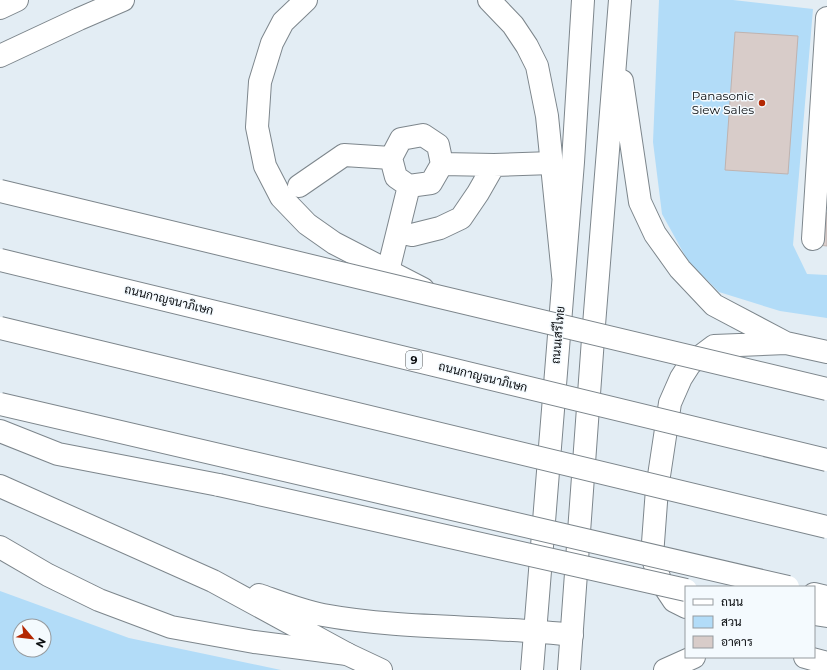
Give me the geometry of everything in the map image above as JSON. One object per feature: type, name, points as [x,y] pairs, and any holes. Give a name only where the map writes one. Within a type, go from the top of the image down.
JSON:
[{"type":"main road","points":[[0,8],[17,0]]},
{"type":"main road","points":[[0,56],[123,0]]},
{"type":"main road","points":[[306,0],[282,22],[272,43],[260,82],[257,128],[265,166],[281,197],[307,224],[334,243],[436,296]]},
{"type":"main road","points":[[489,0],[513,25],[527,46],[537,66],[547,116],[563,275]]},
{"type":"main road","name":"ถนนเสรีไทย","points":[[532,670],[573,162],[584,0]]},
{"type":"main road","points":[[569,670],[594,325],[620,0]]},
{"type":"main road","points":[[813,239],[823,142],[827,18]]},
{"type":"main road","points":[[616,40],[634,171],[640,202],[655,234],[680,269],[714,304],[786,343]]},
{"type":"main road","points":[[423,135],[438,145],[442,164],[432,183],[409,186],[396,178],[391,158],[401,139],[423,135]]},
{"type":"main road","points":[[299,186],[344,155],[391,158]]},
{"type":"main road","points":[[442,164],[494,165],[552,163]]},
{"type":"main road","points":[[398,232],[412,235],[440,228],[461,218],[478,193],[494,165]]},
{"type":"main road","points":[[388,270],[409,186]]},
{"type":"main road","points":[[0,191],[827,388]]},
{"type":"main road","name":"ถนนกาญจนาภิเษก","points":[[0,260],[827,460]]},
{"type":"main road","points":[[0,328],[827,527]]},
{"type":"main road","points":[[685,606],[674,601],[660,580],[652,556],[657,489],[670,403],[681,378],[690,364],[714,346],[786,343],[827,352]]},
{"type":"main road","points":[[0,404],[784,586]]},
{"type":"main road","points":[[0,431],[58,454],[219,485],[685,590]]},
{"type":"main road","points":[[0,486],[213,581],[347,654],[381,670]]},
{"type":"main road","points":[[0,547],[48,575],[99,600],[171,627],[254,642],[347,654]]},
{"type":"main road","points":[[213,581],[321,615],[426,626],[535,630],[572,635]]},
{"type":"main road","points":[[815,594],[827,597]]},
{"type":"main road","points":[[815,614],[827,616]]},
{"type":"main road","points":[[665,670],[692,658]]},
{"type":"main road","points":[[809,658],[827,663]]},
{"type":"green space","points":[[659,0],[733,0],[813,9],[793,245],[807,274],[827,275],[827,318],[780,311],[719,292],[688,261],[662,214],[653,142]]},
{"type":"green space","points":[[0,591],[129,638],[281,670],[0,670]]},
{"type":"building","name":"Panasonic Siew Sales","points":[[735,32],[798,36],[788,174],[725,170]]},
{"type":"building","points":[[821,212],[827,213],[827,246],[818,245]]},
{"type":"place","name":"Panasonic Siew Sales","points":[[762,103]]}]
